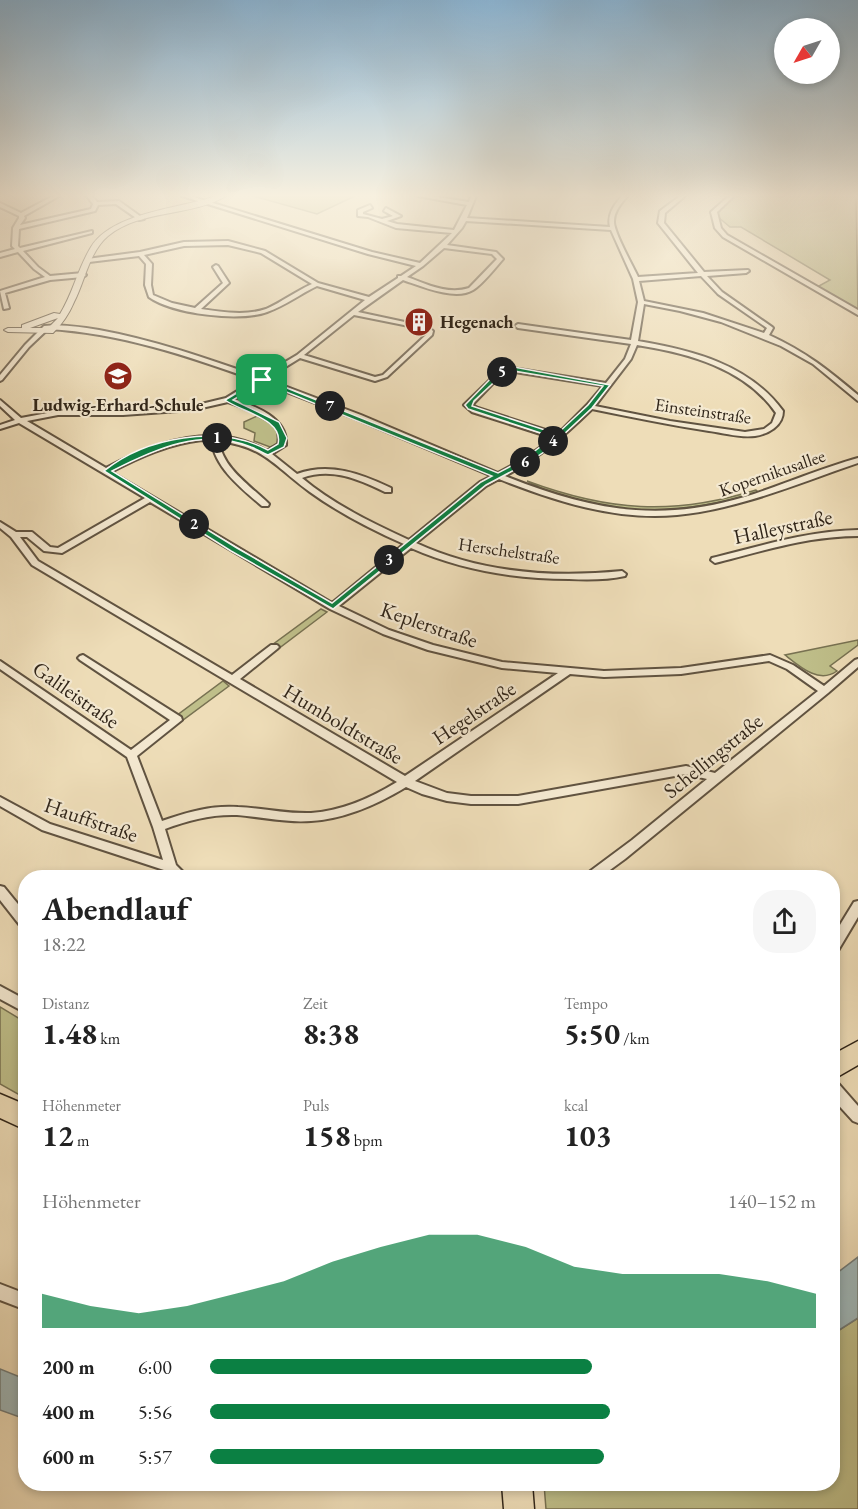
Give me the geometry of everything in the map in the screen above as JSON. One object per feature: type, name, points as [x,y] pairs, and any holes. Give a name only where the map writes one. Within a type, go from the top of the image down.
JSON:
[{"type":"main road","points":[[840,1064],[858,1052]]},
{"type":"main road","points":[[0,1106],[18,1114]]},
{"type":"street","points":[[35,266],[49,278]]},
{"type":"street","points":[[48,329],[69,303],[86,266]]},
{"type":"street","points":[[149,266],[148,288],[153,298],[165,303],[228,315],[259,313],[275,308],[316,284]]},
{"type":"street","points":[[288,266],[316,284],[370,299]]},
{"type":"street","points":[[0,427],[21,420],[58,414],[123,413],[193,408],[228,400],[299,356],[370,299],[419,266]]},
{"type":"street","points":[[400,277],[450,292],[464,292],[471,290],[493,266]]},
{"type":"street","points":[[333,606],[483,484],[527,461],[559,436],[590,407],[628,359],[634,342],[641,302],[636,279],[630,266]]},
{"type":"street","points":[[695,266],[720,292],[770,328],[765,337]]},
{"type":"street","points":[[778,266],[858,313]]},
{"type":"street","points":[[197,309],[226,283],[216,267]]},
{"type":"street","points":[[636,279],[746,271]]},
{"type":"street","points":[[6,308],[1,293],[49,278],[83,275]]},
{"type":"street","points":[[641,302],[705,317],[765,337],[801,354],[858,399]]},
{"type":"street","points":[[0,379],[3,369],[68,311],[69,303]]},
{"type":"street","points":[[299,356],[375,379],[385,376],[430,334],[426,328],[353,313]]},
{"type":"street","points":[[4,330],[25,327],[57,315]]},
{"type":"street","points":[[518,326],[634,342]]},
{"type":"street","points":[[25,327],[48,329]]},
{"type":"street","points":[[4,330],[48,329]]},
{"type":"street","name":"Kopernikusallee","points":[[48,329],[114,334],[149,342],[262,380],[498,476],[600,508],[633,513],[666,514],[718,508],[858,460]]},
{"type":"street","name":"Einsteinstraße","points":[[590,407],[670,423],[745,434],[764,432],[779,419],[780,413],[775,405],[747,382],[713,362],[634,342]]},
{"type":"street","points":[[559,436],[475,410],[468,405],[500,373],[507,369],[607,385]]},
{"type":"street","points":[[228,400],[269,419],[281,429],[282,445],[268,453]]},
{"type":"street","name":"Keplerstraße","points":[[0,402],[21,420],[151,498],[333,606],[386,632],[460,656],[502,665],[567,672],[614,675],[652,673],[770,658],[790,667],[825,691]]},
{"type":"street","points":[[215,438],[218,450],[230,469],[245,488],[265,504]]},
{"type":"street","name":"Herschelstraße","points":[[107,471],[150,449],[179,440],[215,438],[245,443],[268,453],[324,498],[409,543],[451,561],[512,572],[580,577],[622,574]]},
{"type":"street","points":[[297,477],[312,471],[340,471],[388,490]]},
{"type":"street","points":[[14,535],[29,534],[47,549],[59,551],[151,498]]},
{"type":"street","name":"Humboldtstraße","points":[[0,524],[14,535],[35,563],[406,782],[426,791],[471,800],[518,800],[686,770],[716,777]]},
{"type":"street","name":"Halleystraße","points":[[715,560],[784,543],[858,532]]},
{"type":"street","points":[[234,679],[274,647]]},
{"type":"street","points":[[83,658],[177,720],[131,755],[159,827],[172,870]]},
{"type":"street","name":"Schellingstraße","points":[[600,870],[632,847],[858,662]]},
{"type":"street","name":"Galileistraße","points":[[0,664],[131,755]]},
{"type":"street","name":"Hegelstraße","points":[[159,827],[189,816],[237,810],[301,818],[322,816],[372,800],[406,782],[567,672]]},
{"type":"street","name":"Hauffstraße","points":[[0,801],[46,827],[165,870]]},
{"type":"street","points":[[0,891],[18,914]]},
{"type":"street","points":[[840,936],[858,906]]},
{"type":"street","points":[[0,992],[18,1002]]},
{"type":"street","points":[[840,1096],[858,1116]]},
{"type":"street","points":[[0,1292],[18,1299]]},
{"type":"green space","points":[[807,266],[857,266],[858,311],[817,287],[830,280]]},
{"type":"green space","points":[[257,416],[270,423],[276,430],[278,444],[270,447],[254,441],[255,433],[244,428],[244,422]]},
{"type":"green space","points":[[527,481],[585,499],[641,506],[697,504],[756,490],[758,492],[700,506],[641,510],[582,503],[554,494]]},
{"type":"green space","points":[[321,609],[327,612],[278,649],[272,645]]},
{"type":"green space","points":[[858,640],[858,645],[830,666],[837,671],[830,675],[823,676],[810,672],[785,655]]},
{"type":"green space","points":[[223,681],[229,686],[183,720],[176,716]]},
{"type":"green space","points":[[0,1007],[18,1018],[18,1094],[0,1084]]},
{"type":"green space","points":[[858,1318],[858,1509],[546,1509],[545,1491],[840,1491],[840,1330]]},
{"type":"water","points":[[858,1257],[858,1318],[840,1330],[840,1271]]},
{"type":"water","points":[[0,1369],[18,1376],[18,1416],[0,1410]]},
{"type":"place","name":"Hegenach","points":[[419,322]]},
{"type":"place","name":"Ludwig-Erhard-Schule","points":[[118,376]]},
{"type":"route","points":[[262,380],[228,400],[277,424],[281,429],[282,445],[268,453],[254,445],[236,440],[208,437],[179,440],[129,458],[107,471],[234,549],[333,606],[483,484],[527,461],[559,436],[590,407],[607,385],[514,369],[507,369],[500,373],[468,405],[475,410],[559,436],[544,448],[527,461],[498,476],[410,438],[262,380]]}]
